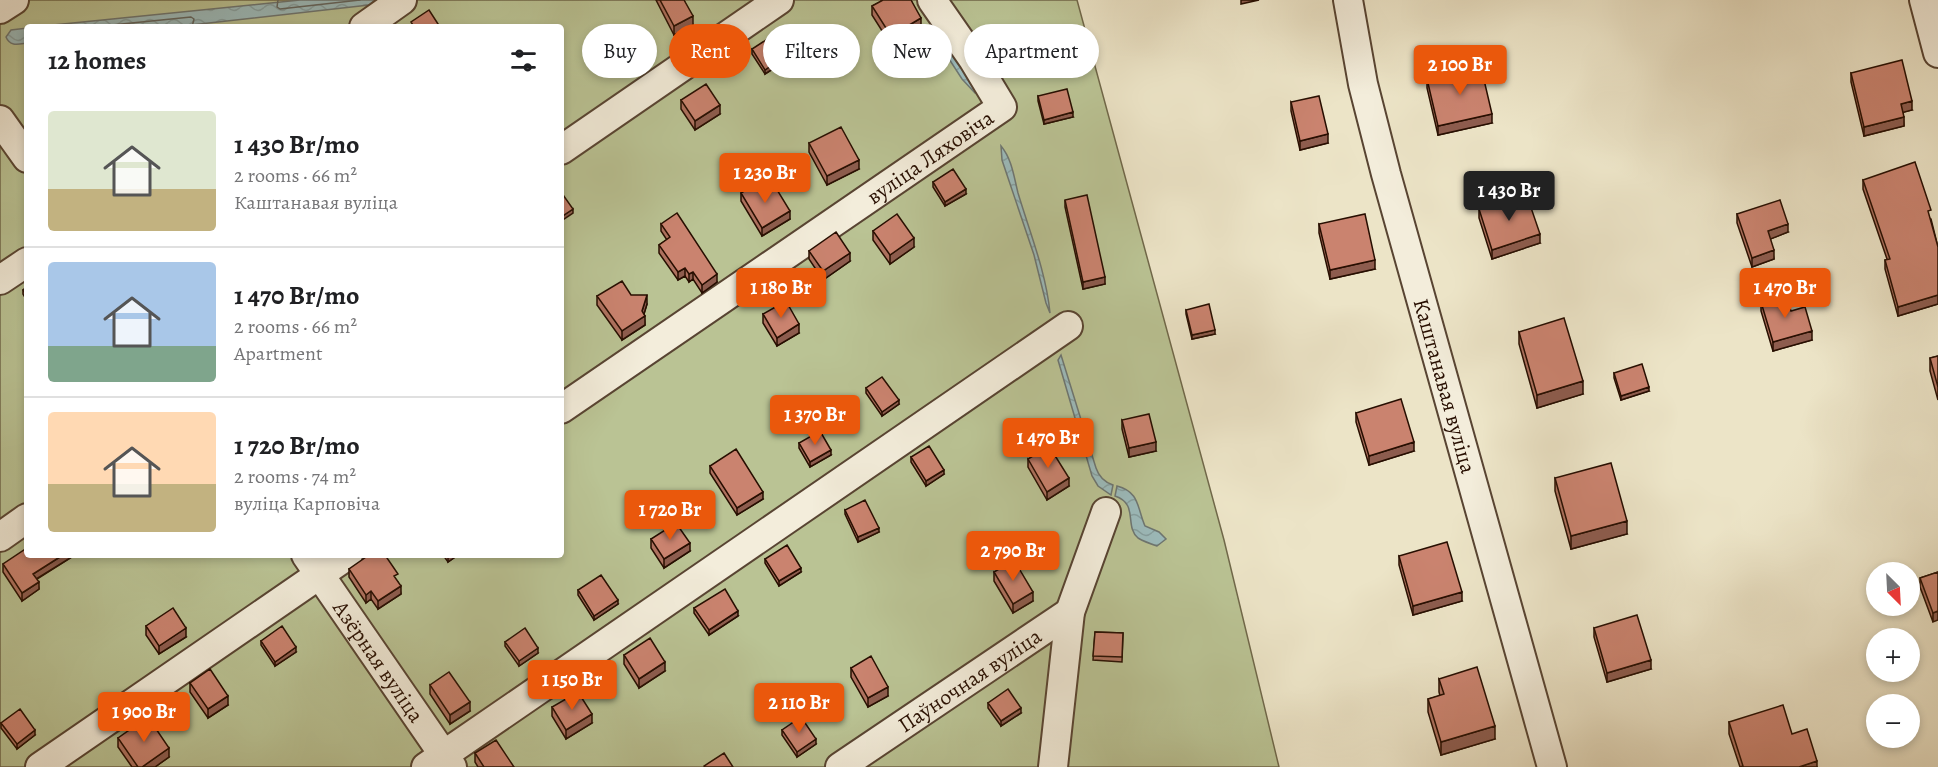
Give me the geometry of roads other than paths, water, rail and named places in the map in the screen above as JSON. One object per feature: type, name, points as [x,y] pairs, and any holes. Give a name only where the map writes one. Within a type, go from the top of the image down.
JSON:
[{"type":"street","points":[[0,9],[14,0]]},
{"type":"street","points":[[368,24],[402,0]]},
{"type":"street","points":[[564,148],[780,0]]},
{"type":"street","name":"вуліца Ляховіча","points":[[564,407],[1002,107],[973,58],[932,0]]},
{"type":"street","name":"Каштанавая вуліца","points":[[1348,0],[1363,84],[1386,174],[1552,767]]},
{"type":"street","points":[[1924,0],[1938,53]]},
{"type":"street","points":[[0,120],[24,155]]},
{"type":"street","points":[[0,280],[24,264]]},
{"type":"street","points":[[441,763],[1068,326]]},
{"type":"street","points":[[1053,767],[1071,612],[1106,513]]},
{"type":"street","points":[[0,537],[24,520]]},
{"type":"street","points":[[40,767],[312,565],[337,558]]},
{"type":"street","name":"Азёрная вуліца","points":[[312,565],[441,763]]},
{"type":"street","name":"Паўночная вуліца","points":[[840,767],[1071,612]]},
{"type":"water","points":[[300,0],[375,0],[369,5],[200,24],[63,24]]},
{"type":"water","points":[[24,28],[24,43],[12,44],[8,40],[6,37],[11,30]]},
{"type":"water","points":[[952,52],[964,71],[964,78],[968,78],[975,93],[952,64]]},
{"type":"water","points":[[1001,146],[1010,162],[1037,253],[1050,313],[1034,255],[1002,160]]},
{"type":"water","points":[[1061,355],[1097,471],[1102,479],[1113,485],[1111,495],[1098,486],[1092,476],[1058,360]]},
{"type":"water","points":[[1117,486],[1130,492],[1134,497],[1145,526],[1159,532],[1166,539],[1157,546],[1138,538],[1132,528],[1127,504],[1115,496]]}]
